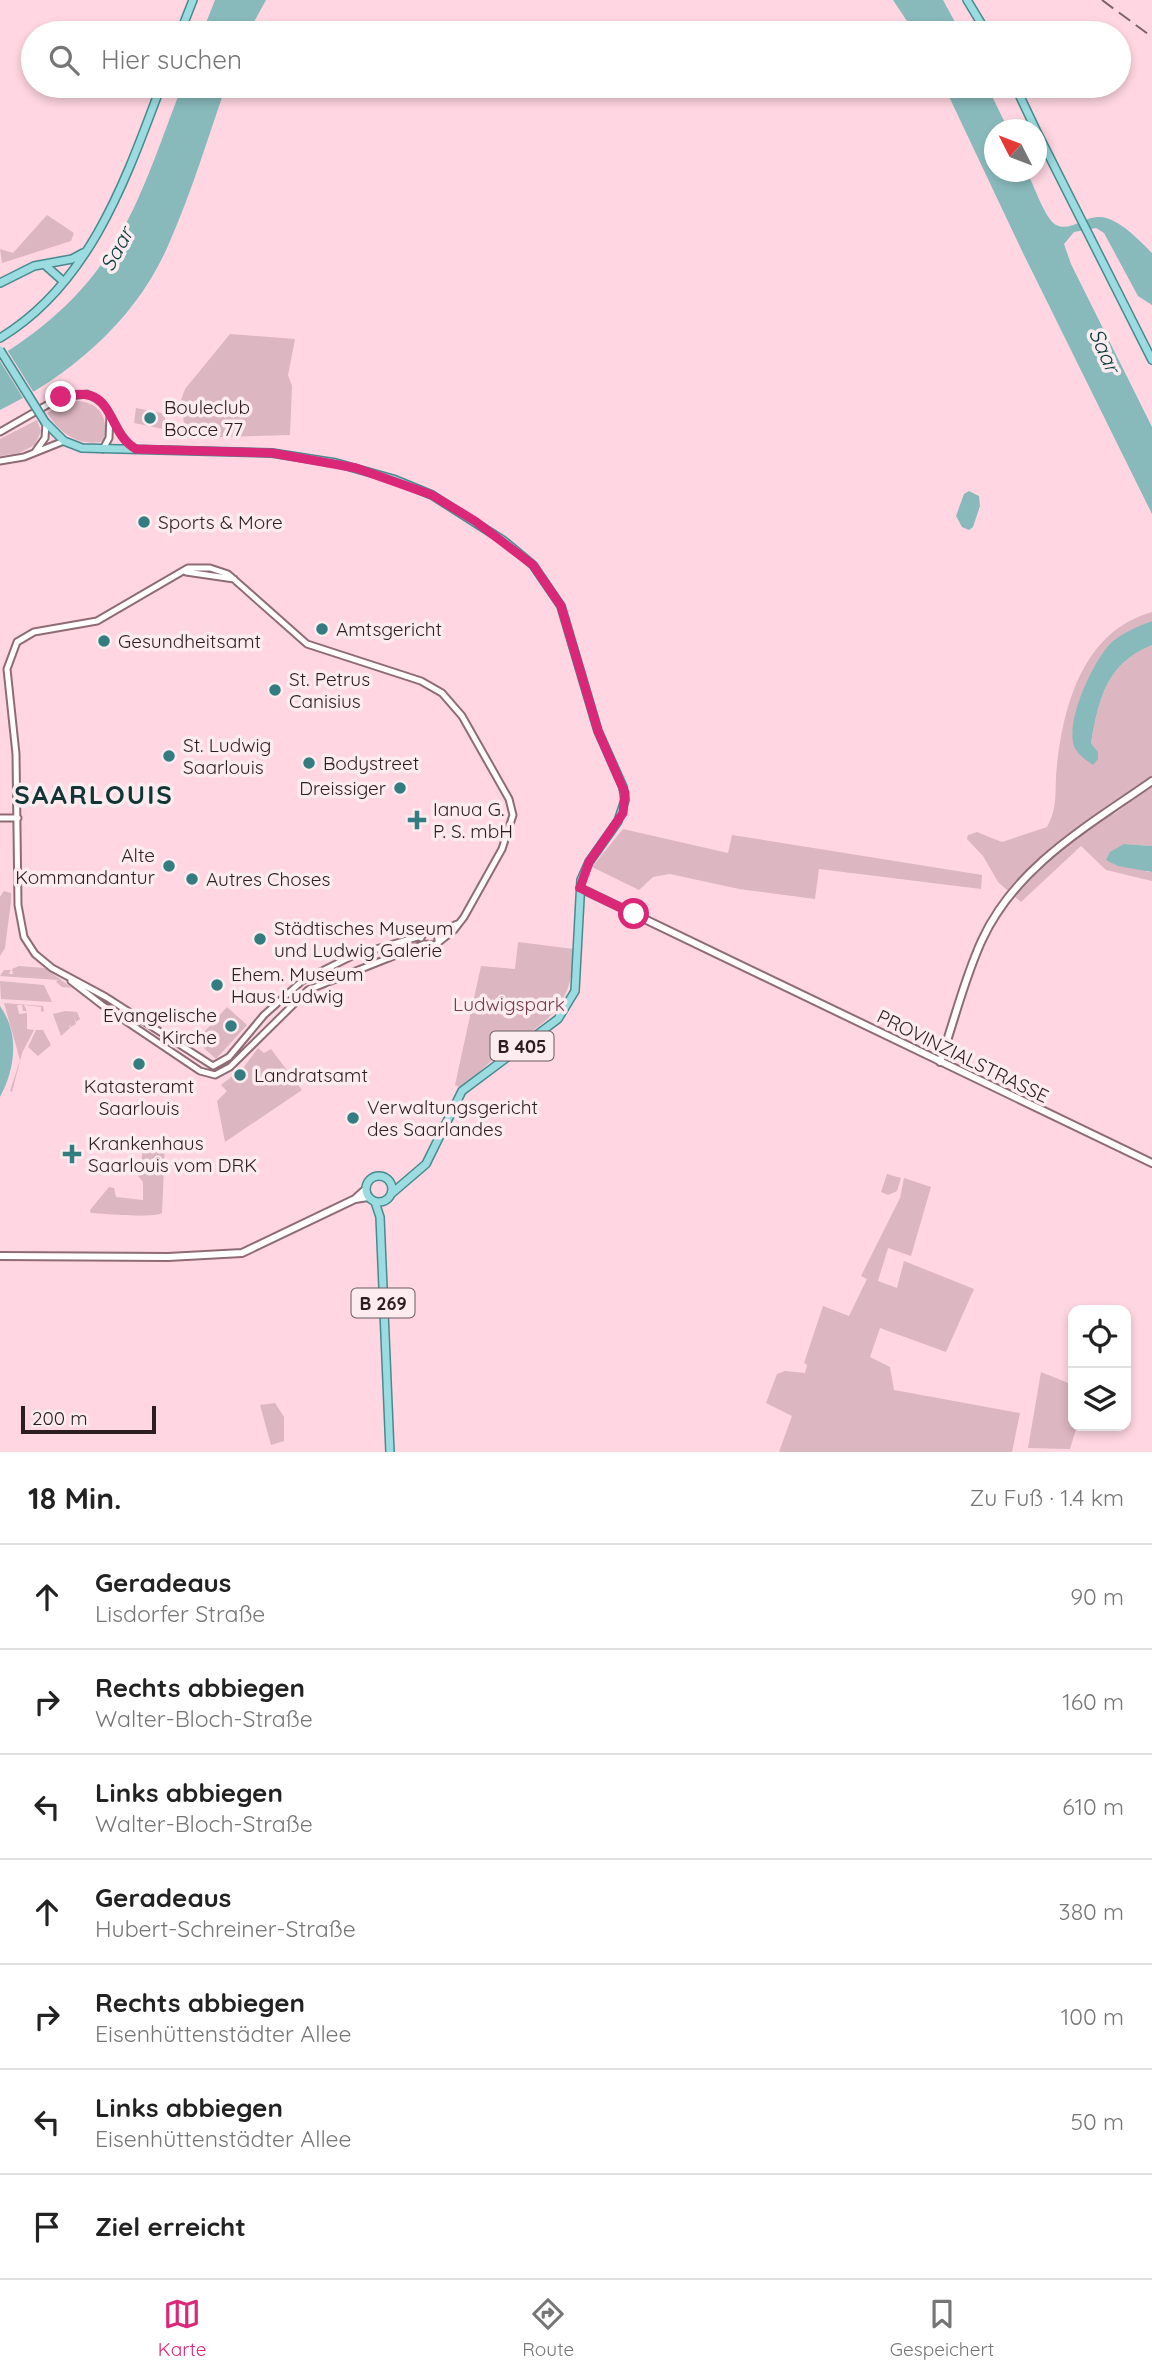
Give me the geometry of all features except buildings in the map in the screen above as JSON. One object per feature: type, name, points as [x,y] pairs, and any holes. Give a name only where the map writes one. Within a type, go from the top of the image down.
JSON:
[{"type":"main road","points":[[185,21],[193,0]]},
{"type":"main road","points":[[967,0],[980,21]]},
{"type":"main road","points":[[0,338],[29,317],[67,279],[89,248],[131,165],[156,98]]},
{"type":"main road","points":[[1020,98],[1030,119]]},
{"type":"main road","points":[[1047,152],[1152,360]]},
{"type":"main road","points":[[0,284],[41,264],[72,260],[89,248]]},
{"type":"main road","points":[[54,262],[67,279]]},
{"type":"main road","points":[[41,264],[67,279]]},
{"type":"main road","points":[[0,350],[45,423],[64,441]]},
{"type":"main road","name":"B 405","points":[[64,441],[82,448],[272,453],[336,463],[393,479],[456,509],[504,541],[533,565],[561,606],[598,731],[625,793],[623,813],[589,862],[580,888],[578,983],[570,1002],[558,1019],[462,1091],[426,1164],[392,1194]]},
{"type":"main road","points":[[940,1062],[982,940],[1018,884],[1043,859],[1152,781]]},
{"type":"main road","name":"PROVINZIALSTRASSE","points":[[580,888],[1152,1163]]},
{"type":"main road","points":[[370,1196],[373,1177],[407,1178]]},
{"type":"main road","points":[[0,1256],[168,1257],[242,1253],[355,1199],[392,1194],[390,1178]]},
{"type":"main road","name":"B 269","points":[[380,1217],[392,1194]]},
{"type":"main road","name":"B 269","points":[[370,1196],[380,1217],[390,1452]]},
{"type":"street","points":[[0,432],[61,397],[75,393],[95,397],[108,409],[120,434],[136,449]]},
{"type":"street","points":[[102,449],[111,430],[108,409]]},
{"type":"street","points":[[34,453],[45,438],[45,423]]},
{"type":"street","points":[[0,461],[34,453],[64,441]]},
{"type":"street","points":[[210,568],[235,579],[307,644],[421,681],[447,698],[461,716],[513,811],[509,834],[462,920],[437,936],[432,946],[424,944],[308,990],[230,1067],[210,1074],[200,1071],[102,1005],[35,954],[21,925],[15,818],[8,660],[17,642],[24,636],[97,621],[186,572],[188,569],[210,568]]},
{"type":"street","points":[[186,572],[235,579]]},
{"type":"street","points":[[0,818],[15,818]]},
{"type":"street","points":[[69,978],[106,997],[211,1066],[223,1062],[266,1013],[302,981],[352,956],[421,936],[428,930],[437,936]]},
{"type":"street","points":[[421,936],[424,944]]},
{"type":"green space","points":[[47,215],[74,233],[71,241],[2,263],[0,249],[13,253]]},
{"type":"green space","points":[[230,334],[295,339],[288,375],[292,386],[290,435],[186,438],[181,400],[185,389]]},
{"type":"green space","points":[[68,401],[85,402],[98,409],[105,421],[104,439],[101,442],[77,440],[63,432],[52,420],[47,413]]},
{"type":"green space","name":"Bouleclub Bocce 77","points":[[136,408],[166,414],[163,429],[134,423]]},
{"type":"green space","points":[[37,420],[41,431],[35,445],[19,453],[0,456],[0,439]]},
{"type":"green space","points":[[1152,612],[1152,621],[1117,641],[1096,666],[1083,696],[1072,734],[1098,752],[1091,743],[1097,711],[1107,684],[1124,662],[1152,645],[1152,846],[1124,844],[1147,872],[1152,872],[1152,881],[1106,870],[1081,846],[1021,902],[998,882],[983,856],[967,839],[968,835],[977,832],[1002,842],[1047,827],[1055,804],[1060,741],[1072,694],[1094,652],[1109,635],[1129,621]],"holes":[[[1123,795],[1129,803],[1114,814],[1108,805]]]},
{"type":"green space","points":[[623,829],[728,853],[732,835],[982,875],[981,889],[819,869],[815,899],[739,889],[670,874],[653,877],[639,890],[592,867]]},
{"type":"green space","points":[[4,891],[11,893],[11,901],[5,948],[0,956],[0,897]]},
{"type":"green space","name":"Ludwigspark","points":[[518,942],[574,949],[568,989],[561,1003],[541,1024],[459,1087],[455,1085],[481,966],[515,969]]},
{"type":"green space","points":[[19,966],[45,968],[72,988],[62,987],[56,982],[58,980],[0,976],[4,970],[11,970],[9,974],[13,974],[12,969]]},
{"type":"green space","points":[[0,981],[44,985],[52,1002],[1,999]]},
{"type":"green space","points":[[4,1003],[43,1006],[44,1011],[41,1012],[41,1007],[24,1005],[27,1011],[23,1011],[22,1005],[17,1005],[19,1014],[27,1013],[27,1029],[34,1030],[22,1053],[12,1092],[10,1091],[20,1060]]},
{"type":"green space","points":[[227,1007],[247,1025],[216,1059],[196,1041]]},
{"type":"green space","points":[[77,1012],[80,1019],[76,1022],[73,1014],[76,1024],[71,1027],[69,1024],[70,1028],[61,1036],[53,1014]]},
{"type":"green space","points":[[36,1030],[43,1030],[51,1045],[38,1056],[28,1047]]},
{"type":"green space","points":[[258,1048],[264,1053],[271,1049],[302,1090],[225,1142],[217,1101],[227,1091],[221,1085],[244,1067]]},
{"type":"green space","points":[[146,1136],[165,1144],[162,1213],[91,1213],[90,1210],[109,1187],[114,1188],[116,1197],[143,1200],[143,1182],[138,1176]]},
{"type":"green space","points":[[887,1174],[901,1178],[897,1191],[888,1195],[881,1192]]},
{"type":"green space","points":[[904,1178],[931,1187],[911,1256],[888,1248],[878,1281],[897,1288],[904,1261],[974,1289],[946,1352],[880,1328],[870,1357],[890,1367],[894,1390],[1020,1413],[1012,1452],[779,1452],[792,1416],[766,1403],[777,1374],[785,1371],[805,1373],[807,1365],[804,1363],[823,1306],[849,1316],[867,1279],[861,1276],[900,1198]]},
{"type":"green space","points":[[1041,1372],[1068,1383],[1068,1431],[1075,1431],[1070,1449],[1028,1448]]},
{"type":"green space","points":[[275,1403],[284,1417],[284,1441],[271,1445],[260,1405]]},
{"type":"water","points":[[215,0],[266,0],[255,21],[207,21]]},
{"type":"water","points":[[893,0],[943,0],[954,21],[907,21]]},
{"type":"water","name":"Saar","points":[[178,98],[222,98],[186,203],[157,269],[140,295],[122,319],[77,361],[53,380],[0,410],[0,356],[40,328],[71,300],[97,270],[118,239],[151,169]]},
{"type":"water","points":[[950,98],[993,98],[1003,119],[984,119],[984,171]]},
{"type":"water","name":"Saar","points":[[989,182],[1032,182],[1056,225],[1066,227],[1093,218],[1105,218],[1128,230],[1152,253],[1152,305],[1138,296],[1104,233],[1096,228],[1074,232],[1064,244],[1071,264],[1152,427],[1152,514]]},
{"type":"water","points":[[969,491],[979,496],[980,506],[973,527],[969,530],[962,527],[956,516],[964,494]]},
{"type":"water","points":[[1152,621],[1152,645],[1124,662],[1107,684],[1097,711],[1091,743],[1098,752],[1098,759],[1093,765],[1077,752],[1072,735],[1083,690],[1098,661],[1113,641]]},
{"type":"water","points":[[1124,844],[1152,846],[1152,872],[1118,866],[1106,860],[1110,852]]},
{"type":"water","points":[[0,1006],[11,1028],[13,1052],[9,1075],[0,1097]]},
{"type":"pier","points":[[6,348],[36,396],[25,401],[0,361],[0,352]]},
{"type":"railway","points":[[1102,0],[1130,21]]},
{"type":"railway","points":[[1131,21],[1152,37]]},
{"type":"place","name":"Bouleclub Bocce 77","points":[[150,418]]},
{"type":"place","name":"Sports & More","points":[[144,522]]},
{"type":"place","name":"Amtsgericht","points":[[322,629]]},
{"type":"place","name":"Gesundheitsamt","points":[[104,641]]},
{"type":"place","name":"St. Petrus Canisius","points":[[275,690]]},
{"type":"place","name":"St. Ludwig Saarlouis","points":[[169,756]]},
{"type":"place","name":"Bodystreet","points":[[309,763]]},
{"type":"place","name":"Dreissiger","points":[[400,788]]},
{"type":"place","name":"Ianua G. P. S. mbH","points":[[417,820]]},
{"type":"place","name":"Alte Kommandantur","points":[[169,866]]},
{"type":"place","name":"Autres Choses","points":[[192,879]]},
{"type":"place","name":"Städtisches Museum und Ludwig Galerie","points":[[260,939]]},
{"type":"place","name":"Ehem. Museum Haus Ludwig","points":[[217,985]]},
{"type":"place","name":"Evangelische Kirche","points":[[231,1026]]},
{"type":"place","name":"Katasteramt Saarlouis","points":[[139,1064]]},
{"type":"place","name":"Landratsamt","points":[[240,1075]]},
{"type":"place","name":"Verwaltungsgericht des Saarlandes","points":[[353,1118]]},
{"type":"place","name":"Krankenhaus Saarlouis vom DRK","points":[[72,1154]]},
{"type":"district","name":"SAARLOUIS","points":[[94,794]]},
{"type":"route","points":[[61,397],[75,393],[95,397],[113,415],[124,440],[136,449],[252,452],[295,456],[356,468],[410,485],[475,521],[533,565],[550,585],[561,606],[598,731],[625,793],[623,813],[584,870],[580,888],[634,914]]}]
